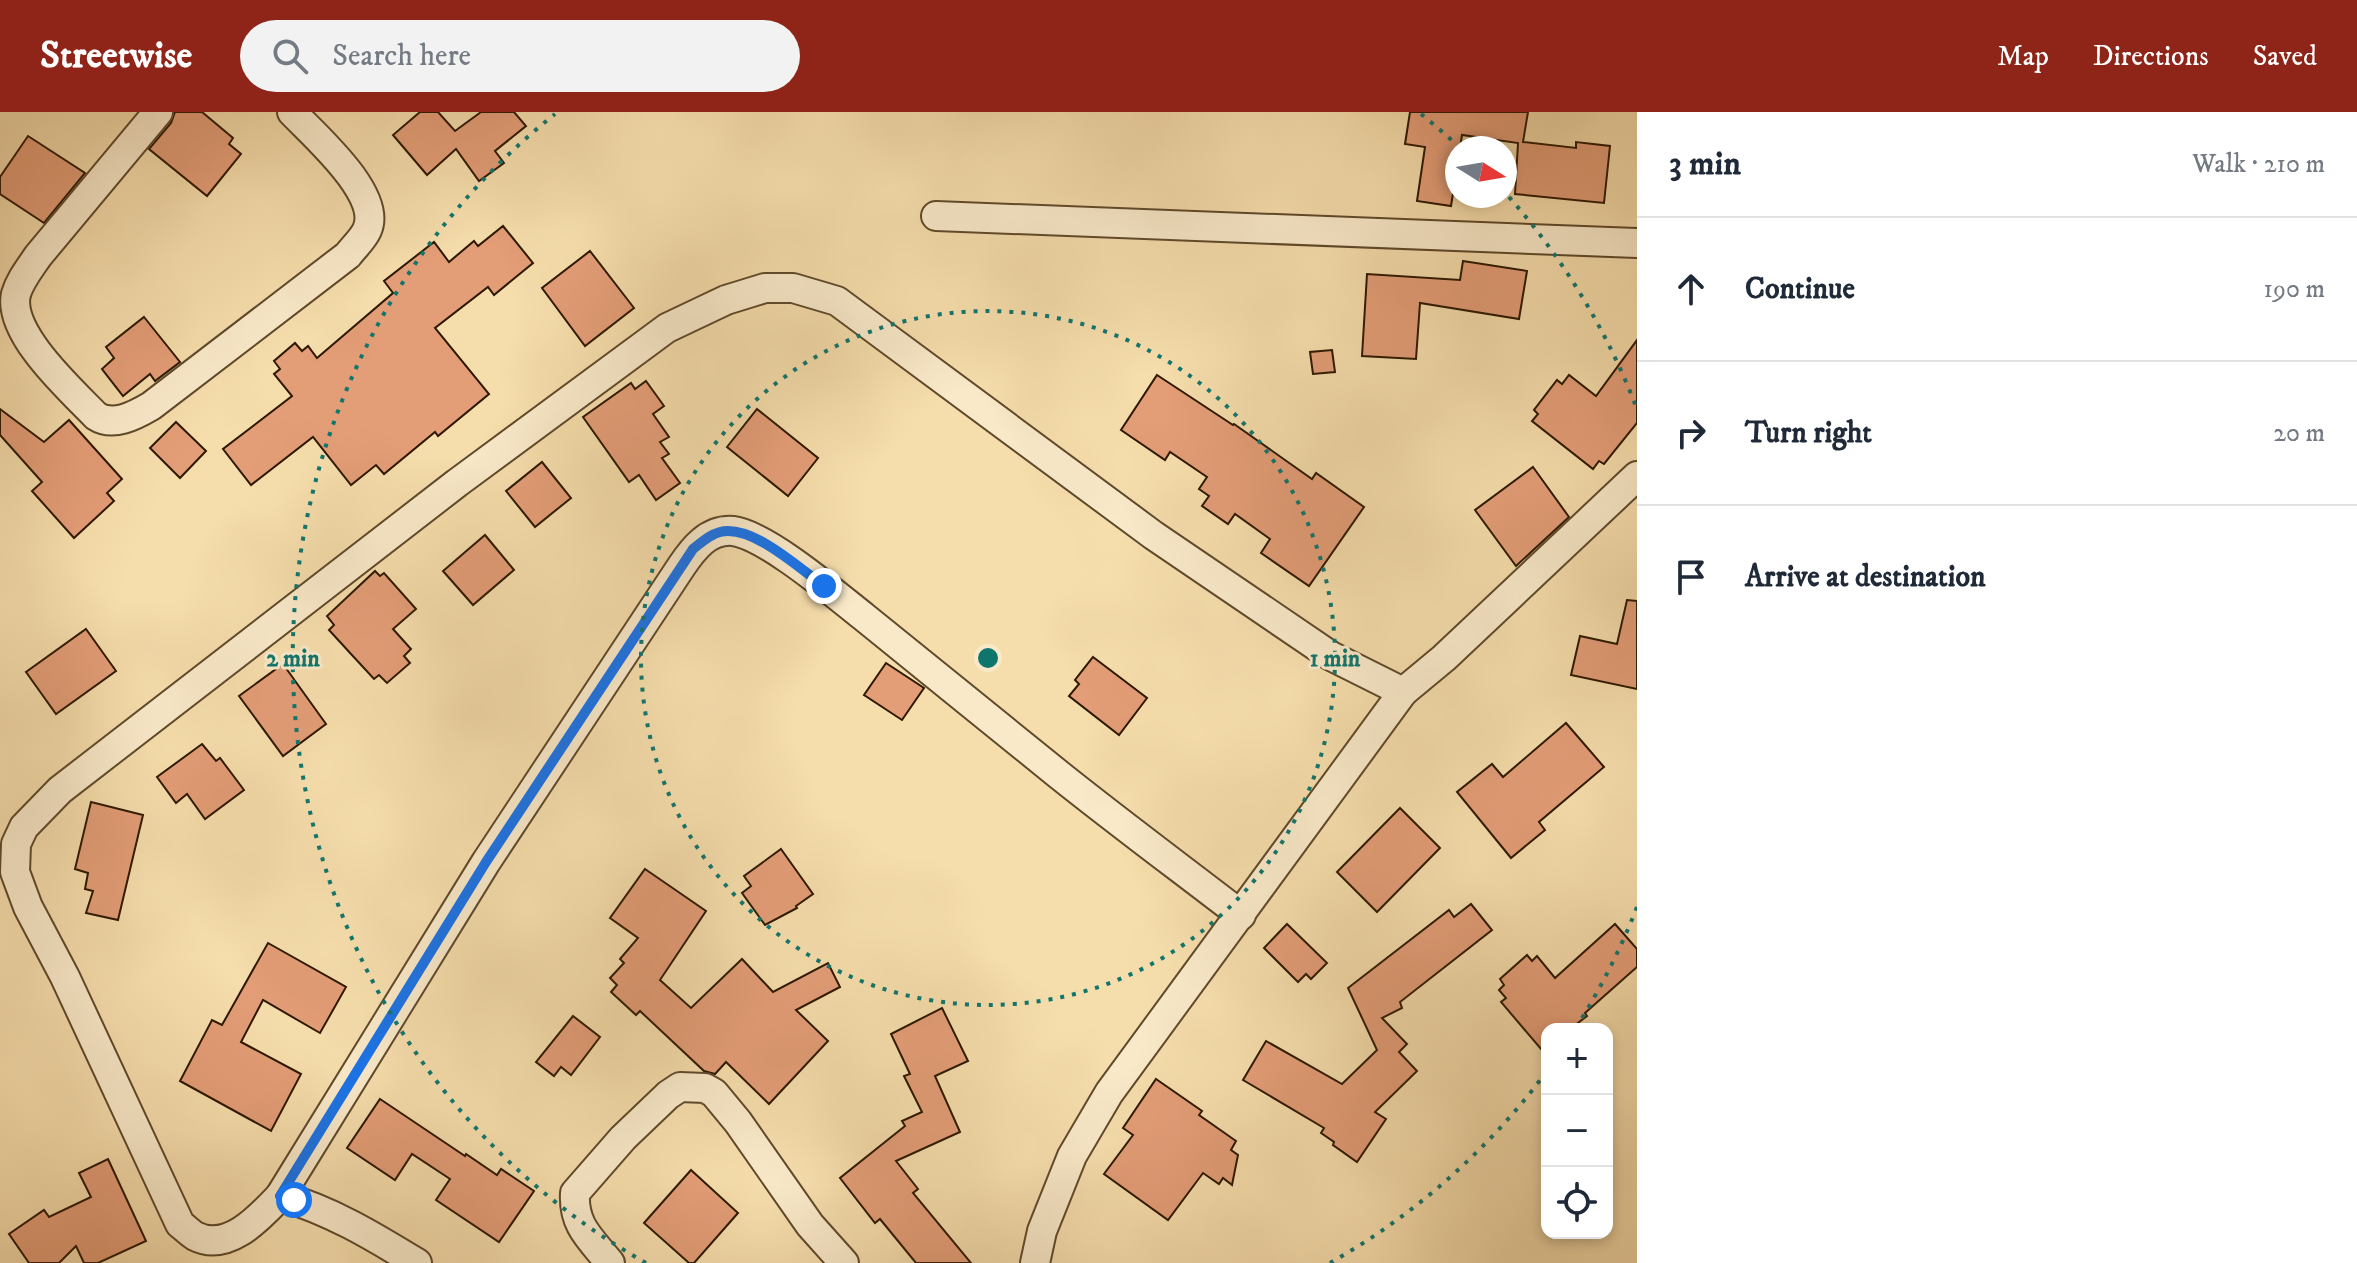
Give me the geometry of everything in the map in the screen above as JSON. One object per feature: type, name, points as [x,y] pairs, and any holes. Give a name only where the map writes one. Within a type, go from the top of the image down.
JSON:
[{"type":"street","points":[[158,112],[38,256],[16,294],[19,321],[41,359],[96,416],[114,422],[151,406],[348,255],[367,229],[369,208],[355,180],[292,112]]},
{"type":"street","points":[[936,216],[1637,243]]},
{"type":"street","points":[[1241,915],[1060,776],[824,586],[766,544],[735,531],[722,532],[708,537],[693,549],[681,567],[486,862],[280,1196],[249,1227],[213,1240],[195,1236],[180,1224],[24,895],[15,872],[16,844],[24,827],[60,790],[457,483],[667,328],[726,300],[765,288],[793,288],[837,301],[1153,535],[1331,656],[1403,692]]},
{"type":"street","points":[[1035,1263],[1042,1231],[1072,1156],[1109,1093],[1403,692],[1444,658],[1637,476]]},
{"type":"street","points":[[610,1263],[579,1225],[574,1211],[575,1193],[623,1138],[668,1095],[680,1087],[692,1086],[714,1093],[810,1225],[844,1263]]},
{"type":"street","points":[[280,1196],[311,1205],[350,1224],[417,1263]]},
{"type":"building","points":[[175,112],[202,112],[233,138],[229,144],[241,154],[207,196],[149,149],[171,123]]},
{"type":"building","points":[[420,112],[438,112],[455,131],[481,112],[514,112],[526,126],[495,151],[504,163],[479,181],[456,149],[427,175],[393,135]]},
{"type":"building","points":[[1410,112],[1528,112],[1523,142],[1576,148],[1576,142],[1610,146],[1604,203],[1517,194],[1517,136],[1462,135],[1445,136],[1445,205],[1417,201],[1425,147],[1405,144]]},
{"type":"building","points":[[28,136],[85,173],[44,223],[0,194],[0,177]]},
{"type":"building","points":[[503,226],[533,263],[494,295],[488,287],[435,328],[489,394],[438,436],[435,432],[384,474],[376,465],[351,485],[313,437],[251,485],[223,449],[292,396],[274,374],[280,369],[274,361],[295,343],[302,351],[308,346],[317,358],[393,293],[384,281],[434,242],[449,262],[474,241],[478,246]]},
{"type":"building","points":[[590,251],[634,308],[585,346],[542,288]]},
{"type":"building","points":[[1463,261],[1527,271],[1519,319],[1420,303],[1416,359],[1362,356],[1367,274],[1460,280]]},
{"type":"building","points":[[144,317],[180,362],[155,381],[150,374],[123,396],[102,369],[114,358],[106,347]]},
{"type":"building","points":[[1637,340],[1637,423],[1604,464],[1599,461],[1593,469],[1532,421],[1538,414],[1534,410],[1557,380],[1562,384],[1569,375],[1596,396]]},
{"type":"building","points":[[1332,350],[1335,372],[1313,374],[1310,352]]},
{"type":"building","points":[[1157,375],[1312,479],[1316,473],[1364,507],[1309,586],[1261,553],[1270,539],[1235,514],[1228,524],[1202,506],[1209,496],[1199,489],[1207,477],[1170,452],[1165,460],[1121,430]]},
{"type":"building","points":[[646,381],[664,406],[653,414],[669,437],[660,442],[669,454],[662,458],[680,483],[656,500],[639,475],[629,482],[583,417],[631,383],[635,389]]},
{"type":"building","points":[[0,409],[44,442],[69,420],[122,479],[107,493],[114,501],[74,538],[32,491],[42,482],[0,435]]},
{"type":"building","points":[[757,409],[818,458],[788,496],[727,447]]},
{"type":"building","points":[[176,422],[206,451],[180,478],[150,448]]},
{"type":"building","points":[[542,462],[571,498],[535,527],[506,491]]},
{"type":"building","points":[[1533,467],[1569,517],[1516,566],[1475,510]]},
{"type":"building","points":[[485,535],[514,570],[473,605],[443,571]]},
{"type":"building","points":[[375,571],[380,576],[384,573],[416,609],[393,629],[411,649],[404,656],[410,663],[387,683],[379,675],[374,679],[329,630],[334,625],[327,616]]},
{"type":"building","points":[[1627,600],[1637,601],[1637,689],[1571,675],[1580,636],[1617,644]]},
{"type":"building","points":[[86,629],[116,671],[56,714],[26,672]]},
{"type":"building","points":[[1093,657],[1147,698],[1119,735],[1069,696],[1079,684],[1075,680]]},
{"type":"building","points":[[886,663],[924,688],[902,720],[864,695]]},
{"type":"building","points":[[283,664],[326,724],[283,756],[239,696]]},
{"type":"building","points":[[1566,723],[1604,767],[1539,822],[1545,830],[1511,858],[1457,792],[1492,764],[1503,777]]},
{"type":"building","points":[[202,744],[216,761],[220,758],[244,790],[205,819],[187,794],[176,803],[157,777]]},
{"type":"building","points":[[91,802],[143,815],[118,920],[86,913],[93,891],[85,889],[88,873],[75,869]]},
{"type":"building","points":[[1400,808],[1440,848],[1377,912],[1337,872]]},
{"type":"building","points":[[781,849],[813,894],[797,908],[765,925],[742,893],[751,886],[744,876]]},
{"type":"building","points":[[645,869],[706,911],[660,980],[691,1008],[742,959],[773,992],[828,963],[840,987],[796,1010],[828,1041],[769,1104],[726,1062],[715,1074],[704,1071],[640,1011],[636,1015],[611,992],[617,985],[610,978],[624,963],[620,959],[638,938],[610,918]]},
{"type":"building","points":[[1471,904],[1492,930],[1400,1002],[1402,1008],[1382,1018],[1407,1044],[1399,1052],[1417,1071],[1375,1112],[1386,1119],[1357,1162],[1321,1133],[1324,1128],[1243,1080],[1266,1041],[1342,1084],[1377,1050],[1348,988],[1449,910],[1454,917]]},
{"type":"building","points":[[1287,924],[1327,963],[1311,979],[1306,974],[1298,982],[1264,948]]},
{"type":"building","points":[[1615,924],[1637,949],[1637,967],[1585,1013],[1587,1016],[1578,1023],[1541,1023],[1541,1049],[1501,1002],[1506,998],[1499,990],[1504,985],[1500,979],[1527,955],[1532,961],[1537,956],[1555,978]]},
{"type":"building","points":[[268,943],[346,987],[320,1033],[263,1000],[241,1042],[301,1074],[271,1131],[180,1081],[212,1020],[222,1025]]},
{"type":"building","points":[[942,1008],[968,1061],[935,1076],[960,1132],[896,1161],[918,1189],[913,1193],[971,1263],[916,1263],[880,1219],[875,1223],[840,1178],[905,1126],[902,1121],[922,1112],[904,1076],[910,1074],[891,1034]]},
{"type":"building","points":[[573,1016],[600,1037],[571,1075],[561,1067],[554,1076],[536,1062]]},
{"type":"building","points":[[1156,1079],[1202,1111],[1199,1115],[1236,1141],[1231,1150],[1238,1155],[1232,1185],[1223,1178],[1219,1184],[1203,1173],[1168,1220],[1104,1174],[1133,1135],[1123,1128]]},
{"type":"building","points":[[380,1099],[465,1156],[497,1175],[501,1169],[534,1191],[499,1242],[436,1200],[450,1179],[412,1154],[395,1180],[347,1148]]},
{"type":"building","points":[[108,1159],[146,1241],[98,1263],[84,1263],[76,1246],[59,1263],[29,1263],[9,1234],[44,1210],[49,1217],[91,1197],[79,1173]]},
{"type":"building","points":[[691,1170],[738,1213],[694,1263],[689,1263],[644,1223]]},
{"type":"route","points":[[294,1200],[280,1196],[486,862],[693,549],[708,537],[735,531],[766,544],[824,586]]}]
